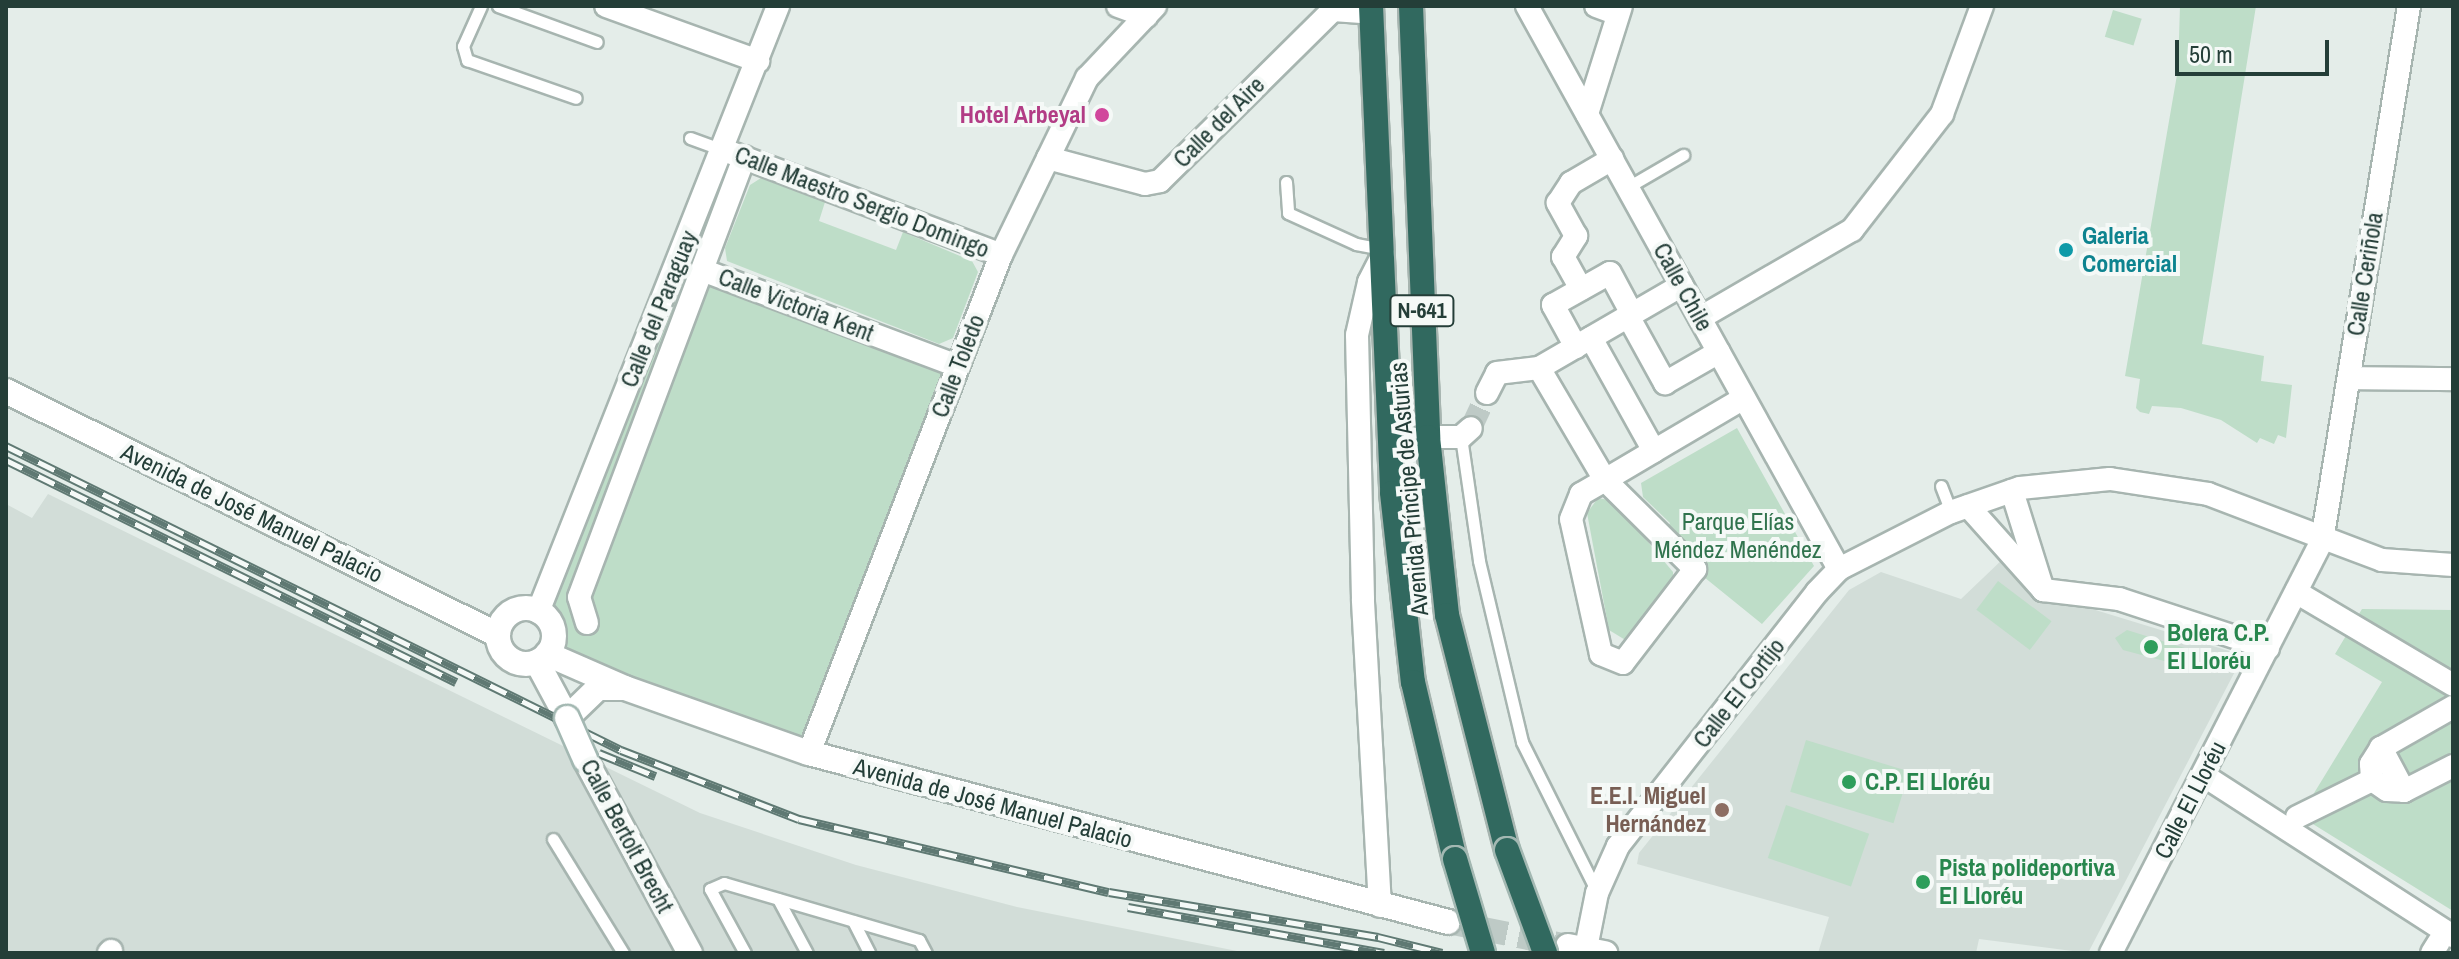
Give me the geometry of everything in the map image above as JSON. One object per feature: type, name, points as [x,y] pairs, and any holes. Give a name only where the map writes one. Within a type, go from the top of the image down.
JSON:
[{"type":"highway","name":"Avenida Príncipe de Asturias","points":[[1411,6],[1428,437],[1447,615],[1470,722],[1507,850],[1576,950]]},
{"type":"highway","name":"Avenida Príncipe de Asturias","points":[[1372,10],[1386,250],[1392,493],[1413,682],[1479,946]]},
{"type":"main road","name":"Avenida de José Manuel Palacio","points":[[6,391],[498,635]]},
{"type":"main road","points":[[512,612],[538,612],[553,633],[542,658],[510,659],[498,635],[512,612]]},
{"type":"main road","name":"Avenida de José Manuel Palacio","points":[[542,658],[809,753],[1448,922]]},
{"type":"main road","name":"Calle Bertolt Brecht","points":[[542,658],[585,759],[690,953]]},
{"type":"main road","points":[[567,718],[598,688],[625,688]]},
{"type":"street","points":[[606,6],[758,61]]},
{"type":"street","name":"Calle del Paraguay","points":[[538,612],[734,153],[758,61],[778,6]]},
{"type":"street","points":[[1118,6],[1151,11]]},
{"type":"street","name":"Calle Chile","points":[[1527,6],[1839,569]]},
{"type":"street","points":[[1587,114],[1620,10],[1596,6]]},
{"type":"street","points":[[1700,318],[1852,230],[1942,114],[1982,6]]},
{"type":"street","name":"Calle Ceriñola","points":[[2322,541],[2409,6]]},
{"type":"street","name":"Calle del Aire","points":[[1048,158],[1145,184],[1160,181],[1333,10],[1372,10]]},
{"type":"street","name":"Calle Toledo","points":[[809,753],[1001,255],[1087,78],[1151,11]]},
{"type":"street","name":"Calle Maestro Sergio Domingo","points":[[734,153],[1001,255]]},
{"type":"street","name":"Calle Victoria Kent","points":[[734,153],[702,270],[958,366]]},
{"type":"street","points":[[1581,289],[1563,257],[1576,236],[1558,203],[1571,183],[1612,159]]},
{"type":"street","points":[[1380,906],[1363,599],[1357,335],[1369,282],[1386,250]]},
{"type":"street","name":"Calle del Paraguay","points":[[587,623],[579,597],[702,270]]},
{"type":"street","points":[[1654,451],[1584,342],[1553,305],[1610,273],[1665,383],[1719,352]]},
{"type":"street","points":[[1492,383],[1539,368],[1682,285]]},
{"type":"street","points":[[1539,368],[1605,480],[1695,569],[1623,663],[1601,654],[1571,519],[1581,494],[1605,480],[1744,398]]},
{"type":"street","points":[[2349,378],[2453,379]]},
{"type":"street","points":[[1428,437],[1466,433]]},
{"type":"street","name":"Calle El Cortijo","points":[[1576,950],[1618,846],[1839,569],[1960,509],[2012,491],[2068,480],[2158,484],[2208,494],[2322,541],[2382,560],[2453,565]]},
{"type":"street","points":[[2012,491],[2043,590]]},
{"type":"street","points":[[1960,509],[2043,590],[2093,596],[2177,614],[2268,648]]},
{"type":"street","name":"Calle El Lloréu","points":[[2111,953],[2322,541]]},
{"type":"street","points":[[2296,592],[2453,685]]},
{"type":"street","points":[[2372,780],[2371,764],[2381,748],[2453,707]]},
{"type":"street","points":[[2381,748],[2404,791]]},
{"type":"street","points":[[2372,780],[2387,790],[2404,791],[2453,766]]},
{"type":"street","points":[[2203,775],[2441,944]]},
{"type":"street","points":[[2297,817],[2372,780]]},
{"type":"lane","points":[[481,6],[463,46],[467,60],[576,98]]},
{"type":"lane","points":[[498,6],[597,42]]},
{"type":"lane","points":[[690,138],[734,153]]},
{"type":"lane","points":[[1628,187],[1683,155]]},
{"type":"lane","points":[[1286,182],[1288,213],[1356,244],[1386,250]]},
{"type":"lane","points":[[1466,433],[1479,561],[1522,742],[1597,893]]},
{"type":"lane","points":[[1941,486],[1960,509]]},
{"type":"lane","points":[[553,839],[623,953]]},
{"type":"lane","points":[[745,953],[710,889],[724,883],[919,940],[926,953]]},
{"type":"lane","points":[[778,899],[807,953]]},
{"type":"lane","points":[[853,921],[869,953]]},
{"type":"shaded area","points":[[48,494],[700,813],[856,865],[1017,907],[1247,953],[6,953],[6,504],[32,518]]},
{"type":"shaded area","points":[[2005,557],[2040,593],[2239,654],[2241,660],[2088,953],[1979,939],[1976,953],[1818,953],[1829,917],[1637,864],[1639,853],[1849,590],[1881,572],[1961,599]]},
{"type":"green space","points":[[2180,6],[2256,6],[2202,344],[2264,356],[2261,381],[2292,385],[2286,438],[2278,435],[2274,444],[2260,438],[2257,443],[2221,420],[2181,408],[2152,406],[2149,414],[2140,412],[2136,408],[2140,379],[2125,376],[2178,69]]},
{"type":"green space","points":[[2113,10],[2142,19],[2134,46],[2105,37]]},
{"type":"green space","points":[[723,150],[744,157],[703,270],[958,366],[809,753],[551,647],[553,633],[544,616]]},
{"type":"green space","points":[[761,178],[825,202],[819,221],[896,250],[903,232],[972,261],[978,272],[953,338],[939,344],[727,261],[725,248],[750,185]]},
{"type":"green space","name":"Parque Elías Méndez Menéndez","points":[[1737,428],[1814,566],[1762,624],[1699,573],[1665,531],[1670,523],[1643,497],[1641,483]]},
{"type":"green space","points":[[1598,498],[1614,501],[1673,572],[1673,583],[1627,641],[1609,630],[1587,513]]},
{"type":"green space","points":[[1998,581],[2052,621],[2030,650],[1976,610]]},
{"type":"green space","points":[[2362,609],[2453,610],[2453,911],[2300,816],[2382,682],[2335,654]]},
{"type":"green space","name":"Bolera C.P. El Lloréu","points":[[2127,630],[2188,649],[2183,666],[2123,650],[2115,638]]},
{"type":"green space","name":"C.P. El Lloréu","points":[[1806,740],[1909,772],[1893,823],[1790,792]]},
{"type":"green space","name":"C.P. El Lloréu","points":[[1786,805],[1869,834],[1851,887],[1768,858]]},
{"type":"tunnel","points":[[1471,428],[1487,393]]},
{"type":"tunnel","points":[[1448,922],[1568,946]]},
{"type":"railway","points":[[6,446],[621,750],[799,819],[1109,892],[1378,937],[1442,953]]},
{"type":"railway","points":[[6,460],[456,682]]},
{"type":"railway","points":[[599,753],[655,776]]},
{"type":"railway","points":[[1128,907],[1384,953]]},
{"type":"place","name":"Hotel Arbeyal","points":[[1102,115]]},
{"type":"place","name":"Galeria Comercial","points":[[2066,250]]},
{"type":"place","name":"Bolera C.P. El Lloréu","points":[[2151,647]]},
{"type":"place","name":"C.P. El Lloréu","points":[[1849,782]]},
{"type":"place","name":"E.E.I. Miguel Hernández","points":[[1722,810]]},
{"type":"place","name":"Pista polideportiva El Lloréu","points":[[1923,882]]}]
